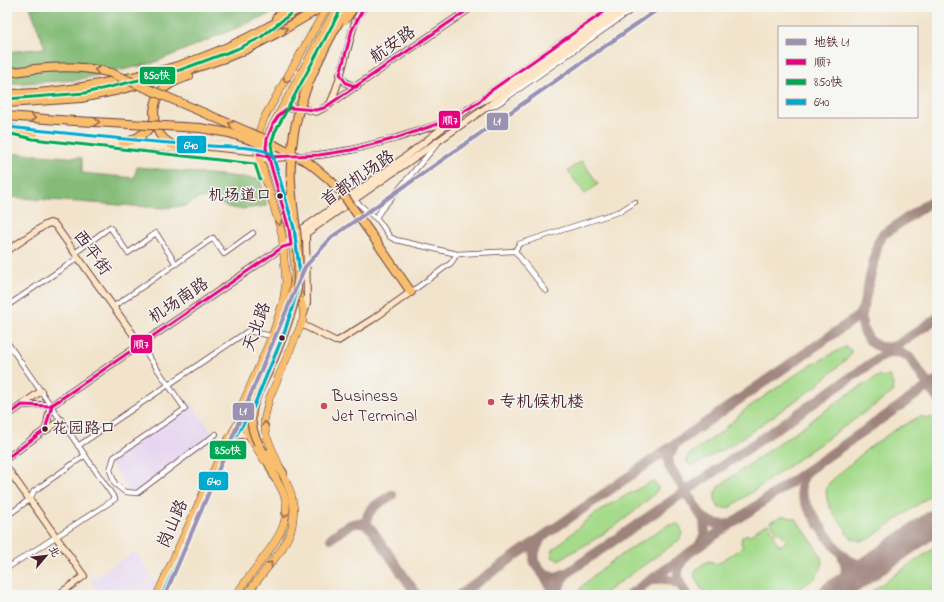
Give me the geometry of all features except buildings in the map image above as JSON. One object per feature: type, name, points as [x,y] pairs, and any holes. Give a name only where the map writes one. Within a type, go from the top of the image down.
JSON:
[{"type":"highway","points":[[258,33],[291,7]]},
{"type":"highway","points":[[7,94],[78,89],[160,70],[214,52],[258,33],[302,7]]},
{"type":"highway","points":[[7,103],[75,99],[159,80],[238,53],[288,28],[322,7]]},
{"type":"highway","points":[[276,479],[252,426],[253,407],[284,335],[298,282],[298,251],[290,170],[294,128],[301,100],[308,83],[347,7]]},
{"type":"highway","points":[[283,473],[259,442],[256,419],[258,404],[292,326],[300,300],[302,286],[302,256],[294,173],[298,127],[315,77],[340,28],[354,7]]},
{"type":"highway","points":[[7,73],[73,66],[111,73],[264,138],[278,147],[305,160],[315,166],[342,193],[411,292]]},
{"type":"highway","points":[[189,150],[175,146],[164,139],[158,131],[154,120],[156,100],[160,92],[202,66]]},
{"type":"highway","points":[[7,116],[207,129],[229,133],[269,146],[278,147]]},
{"type":"highway","points":[[123,143],[131,141],[143,134],[154,120]]},
{"type":"highway","points":[[7,128],[34,134]]},
{"type":"main road","points":[[283,247],[282,234],[259,156],[258,138],[261,126],[327,7]]},
{"type":"main road","points":[[291,242],[289,229],[268,157],[266,148],[267,139],[337,7]]},
{"type":"main road","points":[[297,80],[295,92],[302,108]]},
{"type":"main road","points":[[279,114],[289,108],[302,108]]},
{"type":"main road","name":"天北路","points":[[246,595],[282,549],[291,531],[294,518],[294,505],[290,489],[266,435],[265,416],[269,399],[301,324],[303,315],[302,304],[295,282],[291,242]]},
{"type":"main road","name":"天北路","points":[[236,595],[274,544],[281,532],[286,515],[286,503],[282,490],[248,434],[242,415],[242,405],[272,336],[279,315],[286,277],[283,247]]},
{"type":"main road","name":"天北路","points":[[242,415],[248,406],[280,329],[295,274]]},
{"type":"main road","name":"岗山路","points":[[157,595],[226,443],[242,415]]},
{"type":"street","points":[[329,105],[334,95],[353,28],[358,15],[364,7]]},
{"type":"street","name":"航安路","points":[[302,108],[316,112],[329,105],[472,7]]},
{"type":"street","name":"首都机场路","points":[[479,102],[489,92],[611,7]]},
{"type":"street","name":"首都机场路","points":[[291,242],[298,232],[415,150],[452,119],[479,102],[491,97],[621,7]]},
{"type":"street","name":"首都机场路","points":[[291,242],[306,234],[442,137],[630,7]]},
{"type":"street","name":"首都机场路","points":[[482,110],[500,103],[636,7]]},
{"type":"street","points":[[340,74],[346,83],[357,87]]},
{"type":"street","points":[[452,119],[458,127]]},
{"type":"street","name":"首都机场路","points":[[7,132],[268,157],[319,155],[343,152],[397,138],[452,119]]},
{"type":"street","points":[[376,218],[442,137]]},
{"type":"street","points":[[354,200],[376,218],[393,239],[457,254],[516,251]]},
{"type":"street","points":[[516,251],[519,244],[621,211],[635,202]]},
{"type":"street","name":"西平街","points":[[7,251],[45,225],[55,225],[140,344]]},
{"type":"street","points":[[7,306],[76,255],[110,227],[128,253],[156,233],[176,264]]},
{"type":"street","points":[[113,307],[213,238],[224,254],[253,233]]},
{"type":"street","points":[[303,315],[307,303],[306,234]]},
{"type":"street","points":[[283,247],[291,242]]},
{"type":"street","name":"机场南路","points":[[52,405],[283,247]]},
{"type":"street","points":[[516,251],[546,292]]},
{"type":"street","points":[[301,324],[335,341],[338,341],[373,319],[451,263],[457,254]]},
{"type":"street","points":[[78,446],[248,331],[272,336]]},
{"type":"street","points":[[7,342],[52,405],[84,456],[115,499],[7,568]]},
{"type":"street","points":[[140,344],[185,409],[114,457],[110,470],[115,484],[124,492],[137,493],[216,434]]},
{"type":"street","points":[[7,416],[41,391]]},
{"type":"street","points":[[22,405],[52,405]]},
{"type":"street","points":[[35,405],[42,411],[47,421]]},
{"type":"street","points":[[42,433],[47,426],[48,414],[52,405]]},
{"type":"street","points":[[7,458],[61,420]]},
{"type":"street","points":[[226,443],[235,436],[248,434]]},
{"type":"street","points":[[7,516],[30,499],[34,491],[84,456]]},
{"type":"street","points":[[7,468],[84,576],[58,595]]},
{"type":"street","points":[[107,488],[115,484]]},
{"type":"shaded area","points":[[191,404],[216,438],[132,495],[108,459]]},
{"type":"shaded area","points":[[135,552],[155,582],[150,595],[100,595],[90,580]]},
{"type":"green space","points":[[30,7],[281,7],[272,13],[153,63],[77,80],[7,84],[7,52],[45,48]]},
{"type":"green space","points":[[7,153],[82,158],[82,173],[134,178],[137,167],[260,179],[267,206],[238,209],[226,206],[213,198],[199,198],[185,206],[163,208],[7,197]]},
{"type":"green space","points":[[582,161],[598,184],[585,194],[568,171]]},
{"type":"green space","points":[[845,347],[851,350],[849,357],[815,387],[735,443],[693,466],[687,463],[687,457],[689,455],[720,433],[746,409],[804,369]]},
{"type":"green space","points":[[889,376],[893,384],[892,393],[729,508],[719,508],[715,497],[719,486],[850,393],[877,377]]},
{"type":"green space","points":[[921,416],[927,419],[931,417],[937,425],[937,491],[869,539],[859,541],[853,539],[845,532],[847,531],[828,503],[826,491],[828,484],[866,450],[893,431]]},
{"type":"green space","points":[[651,482],[654,482],[658,488],[657,491],[622,521],[585,545],[558,560],[552,557],[552,551],[588,519],[609,505]]},
{"type":"green space","points":[[786,516],[795,519],[798,522],[820,554],[822,566],[815,575],[816,577],[795,592],[795,595],[706,595],[696,580],[695,572],[697,569],[709,561],[717,564],[743,547],[741,543],[742,537],[747,534],[749,536],[764,525],[765,526],[768,524],[776,535],[773,537],[780,546],[787,541],[780,532],[778,533],[770,522]]},
{"type":"green space","points":[[678,524],[682,532],[679,540],[602,595],[577,595],[582,587],[591,578],[617,558],[668,525]]},
{"type":"green space","points":[[937,546],[937,595],[866,595]]},
{"type":"taxiway","points":[[459,595],[853,320],[859,315],[863,308],[878,243],[883,234],[937,197]]},
{"type":"taxiway","points":[[863,308],[862,324],[868,338],[879,346],[886,348],[895,346]]},
{"type":"taxiway","points":[[567,573],[937,318]]},
{"type":"taxiway","points":[[885,354],[898,352],[909,357],[937,398]]},
{"type":"taxiway","points":[[629,595],[937,380]]},
{"type":"taxiway","points":[[674,446],[668,457],[669,466],[704,520],[705,534],[699,546]]},
{"type":"taxiway","points":[[807,471],[801,486],[803,498],[814,518],[838,550],[850,561],[863,565],[875,563],[883,559]]},
{"type":"taxiway","points":[[392,495],[371,510],[367,518],[367,523],[417,595]]},
{"type":"taxiway","points":[[702,517],[716,524],[724,525],[732,523]]},
{"type":"taxiway","points":[[331,538],[344,528],[353,524],[358,523],[368,526]]},
{"type":"taxiway","points":[[540,540],[535,551],[534,561],[557,595]]},
{"type":"taxiway","points":[[833,594],[843,581],[846,572],[842,555]]},
{"type":"taxiway","points":[[685,557],[679,567],[678,576],[681,586],[687,595]]},
{"type":"taxiway","points":[[543,573],[556,577],[567,573],[560,583],[559,595]]},
{"type":"taxiway","points":[[651,580],[666,579],[680,585]]},
{"type":"runway","points":[[831,595],[937,521]]},
{"type":"metro line","name":"L1","points":[[165,595],[305,267],[332,237],[661,7]]},
{"type":"transit line","name":"顺7","points":[[357,87],[346,83],[340,74],[352,30],[364,7]]},
{"type":"transit line","name":"顺7","points":[[7,458],[45,430],[52,405],[283,247],[291,245],[289,229],[266,148],[267,139],[273,124],[279,115],[285,110],[291,108],[316,110],[324,108],[472,7]]},
{"type":"transit line","name":"顺7","points":[[258,154],[268,157],[319,155],[351,150],[397,138],[452,119],[479,102],[489,92],[611,7]]},
{"type":"transit line","name":"850快","points":[[162,595],[230,445],[253,408],[285,331],[297,291],[300,274],[294,228],[273,156],[271,144],[275,132],[341,9]]},
{"type":"transit line","name":"850快","points":[[7,99],[85,93],[180,70],[237,49],[260,38],[294,11]]},
{"type":"transit line","name":"640","points":[[7,127],[109,138],[244,148],[262,150],[273,156],[294,228],[300,274],[297,291],[285,331],[253,408],[230,445],[162,595]]},
{"type":"transit line","name":"850快","points":[[7,133],[33,139],[255,164],[260,179]]},
{"type":"transit line","name":"顺7","points":[[7,416],[22,405],[49,406],[60,400]]},
{"type":"place","name":"机场道口","points":[[280,196]]},
{"type":"place","name":"专机候机楼","points":[[491,402]]},
{"type":"place","name":"Business Jet Terminal","points":[[324,406]]},
{"type":"place","name":"花园路口","points":[[45,429]]}]
